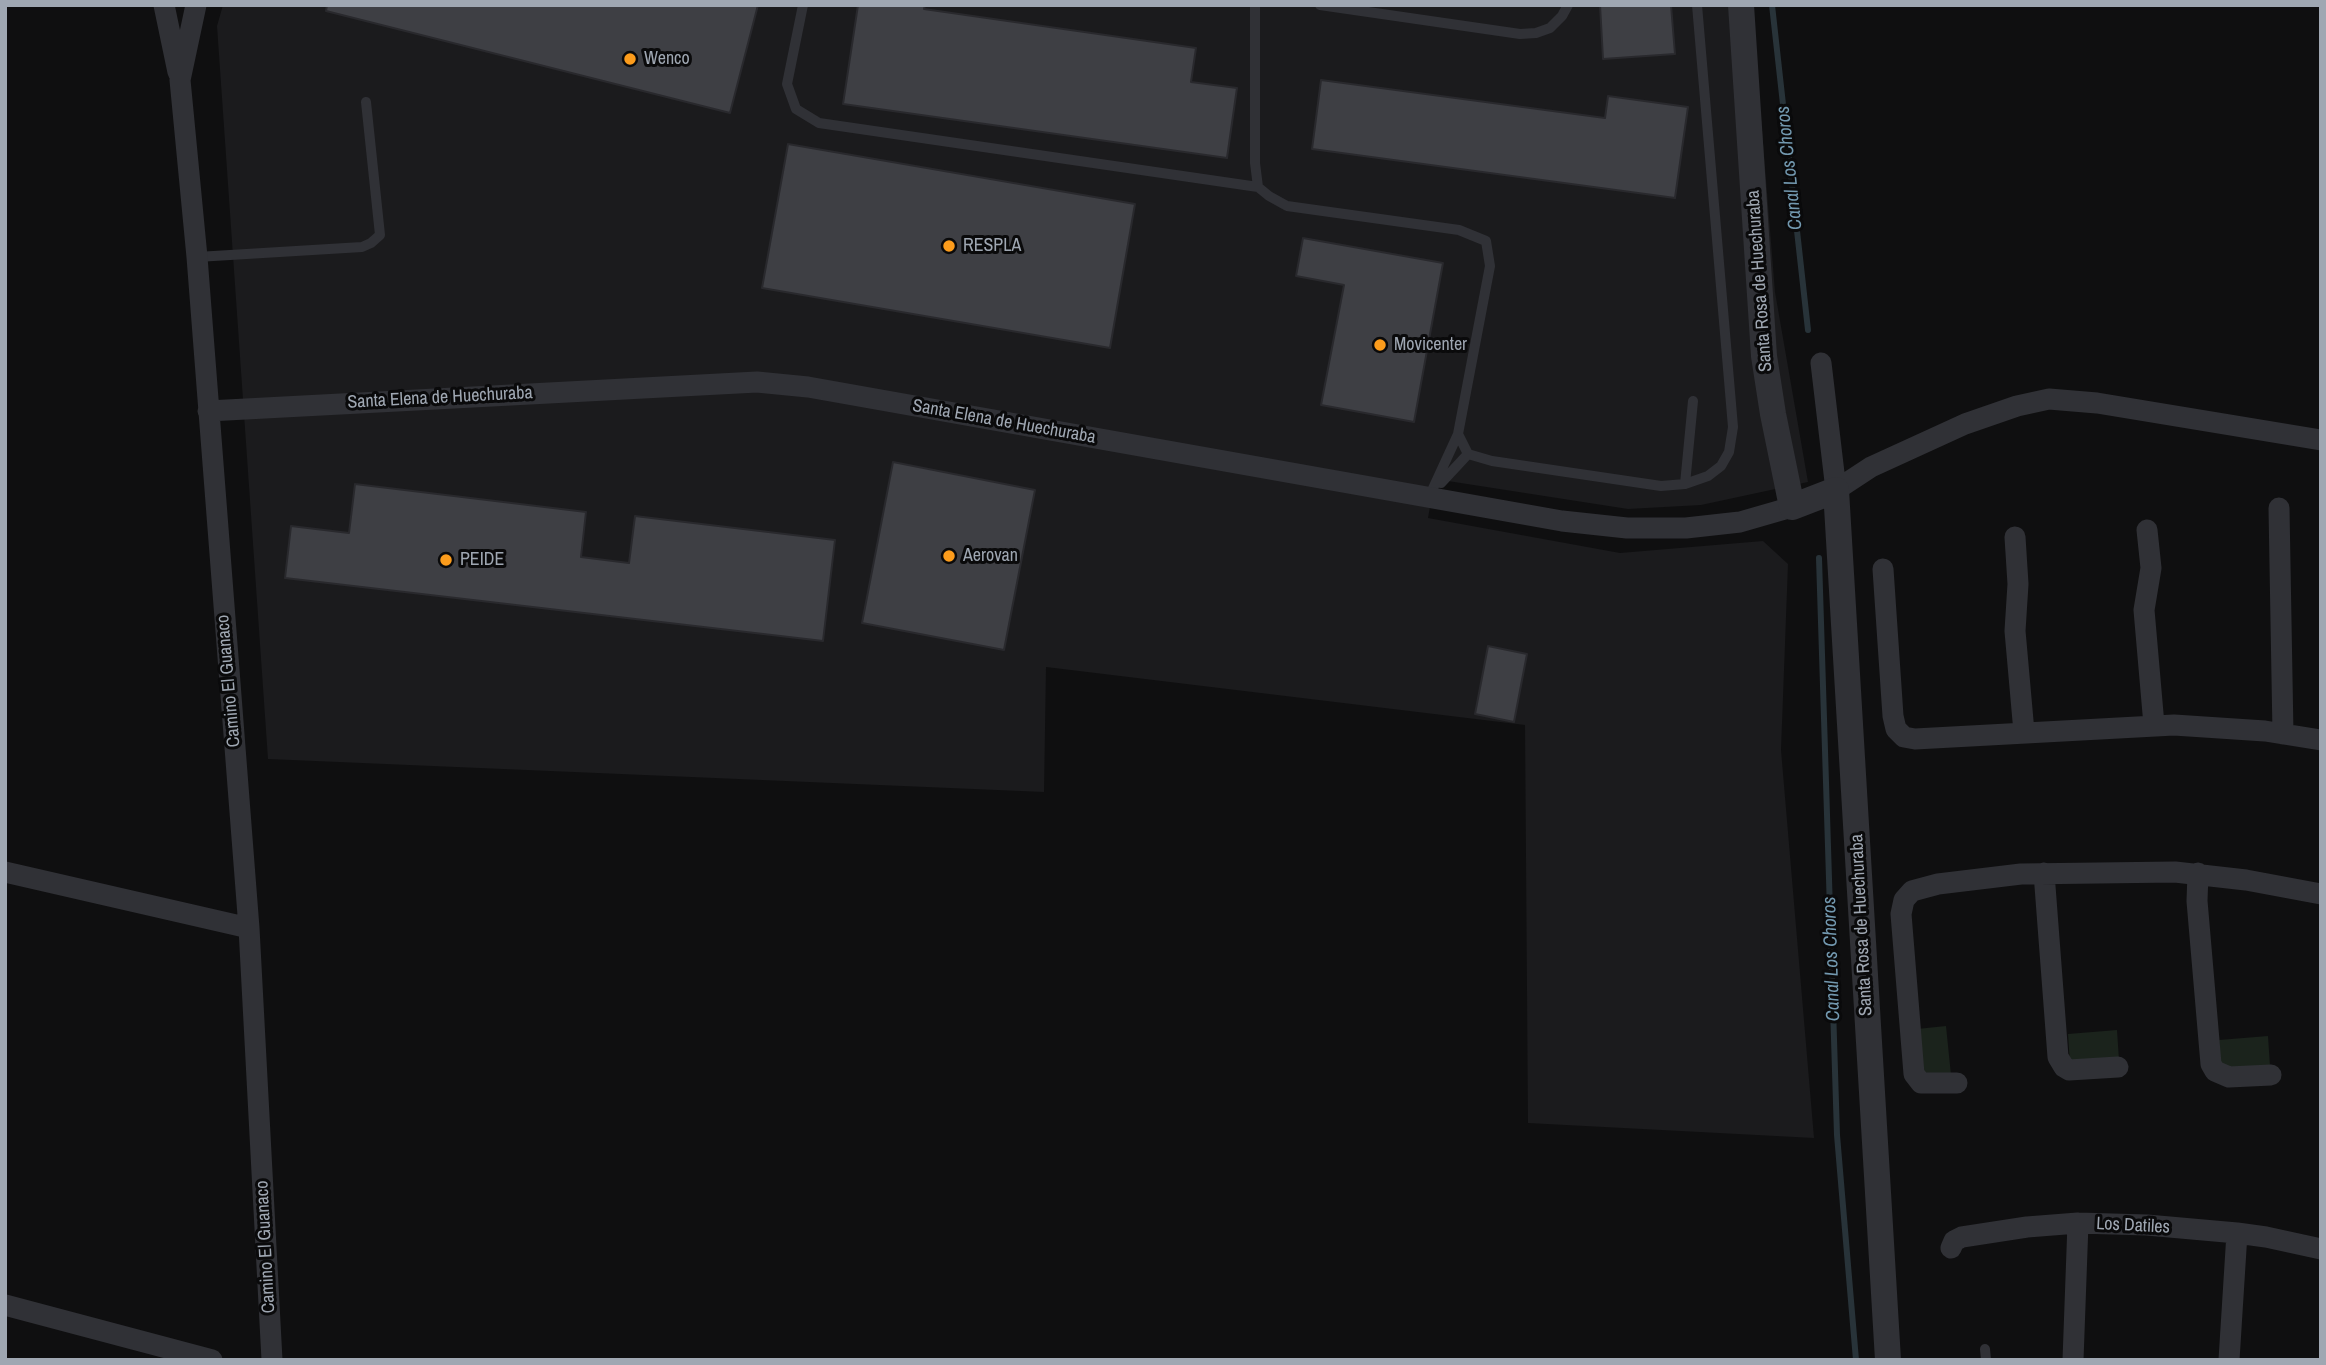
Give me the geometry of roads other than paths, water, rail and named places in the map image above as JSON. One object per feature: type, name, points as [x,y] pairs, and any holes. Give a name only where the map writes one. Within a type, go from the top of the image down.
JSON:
[{"type":"street","points":[[164,5],[180,80]]},
{"type":"street","name":"Camino El Guanaco","points":[[196,5],[180,80],[197,257],[249,928],[272,1360]]},
{"type":"street","name":"Santa Rosa de Huechuraba","points":[[1741,5],[1764,356],[1792,507]]},
{"type":"street","name":"Santa Rosa de Huechuraba","points":[[1821,363],[1836,490],[1888,1360]]},
{"type":"street","name":"Santa Elena de Huechuraba","points":[[208,411],[757,382],[808,387],[1562,521],[1627,528],[1686,528],[1740,522],[1792,507]]},
{"type":"street","points":[[1792,507],[1836,490],[1871,467],[1965,424],[2017,405],[2049,399],[2097,403],[2321,439]]},
{"type":"street","points":[[2279,508],[2283,734]]},
{"type":"street","points":[[2147,530],[2151,568],[2144,610],[2154,725]]},
{"type":"street","points":[[2015,537],[2018,584],[2015,631],[2024,732]]},
{"type":"street","points":[[1883,569],[1893,716],[1896,729],[1910,739],[2154,725],[2208,726],[2321,740]]},
{"type":"street","points":[[5,872],[249,928]]},
{"type":"street","points":[[2045,873],[2058,1057],[2069,1070],[2118,1068]]},
{"type":"street","points":[[1957,1083],[1921,1083],[1914,1074],[1901,923],[1904,900],[1912,891],[1923,887],[2045,873],[2198,873],[2321,894]]},
{"type":"street","points":[[2198,873],[2197,901],[2211,1064],[2215,1071],[2230,1077],[2271,1075]]},
{"type":"street","points":[[2073,1360],[2078,1223]]},
{"type":"street","name":"Los Datiles","points":[[1951,1248],[1954,1241],[1962,1237],[2026,1227],[2078,1223],[2237,1233],[2321,1249]]},
{"type":"street","points":[[2229,1360],[2237,1233]]},
{"type":"street","points":[[5,1305],[212,1360]]},
{"type":"lane","points":[[803,5],[788,84],[796,109],[819,123],[1258,187],[1287,206],[1460,230],[1486,241],[1490,266],[1458,434],[1431,498]]},
{"type":"lane","points":[[1255,5],[1255,163],[1258,187]]},
{"type":"lane","points":[[1320,5],[1520,34],[1536,33],[1550,27],[1562,16],[1568,5]]},
{"type":"lane","points":[[1458,434],[1468,454],[1492,461],[1661,486],[1685,484],[1708,476],[1721,466],[1729,452],[1732,427],[1697,5]]},
{"type":"lane","points":[[197,257],[362,247],[372,243],[380,235],[366,102]]},
{"type":"lane","points":[[1685,484],[1693,401]]},
{"type":"lane","points":[[1431,498],[1444,478],[1468,454]]},
{"type":"waterway","name":"Canal Los Choros","points":[[1772,5],[1808,330]]},
{"type":"waterway","name":"Canal Los Choros","points":[[1819,558],[1837,1135],[1856,1360]]},
{"type":"place","name":"Wenco","points":[[630,59]]},
{"type":"place","name":"RESPLA","points":[[949,246]]},
{"type":"place","name":"Movicenter","points":[[1380,345]]},
{"type":"place","name":"Aerovan","points":[[949,556]]},
{"type":"place","name":"PEIDE","points":[[446,560]]}]
